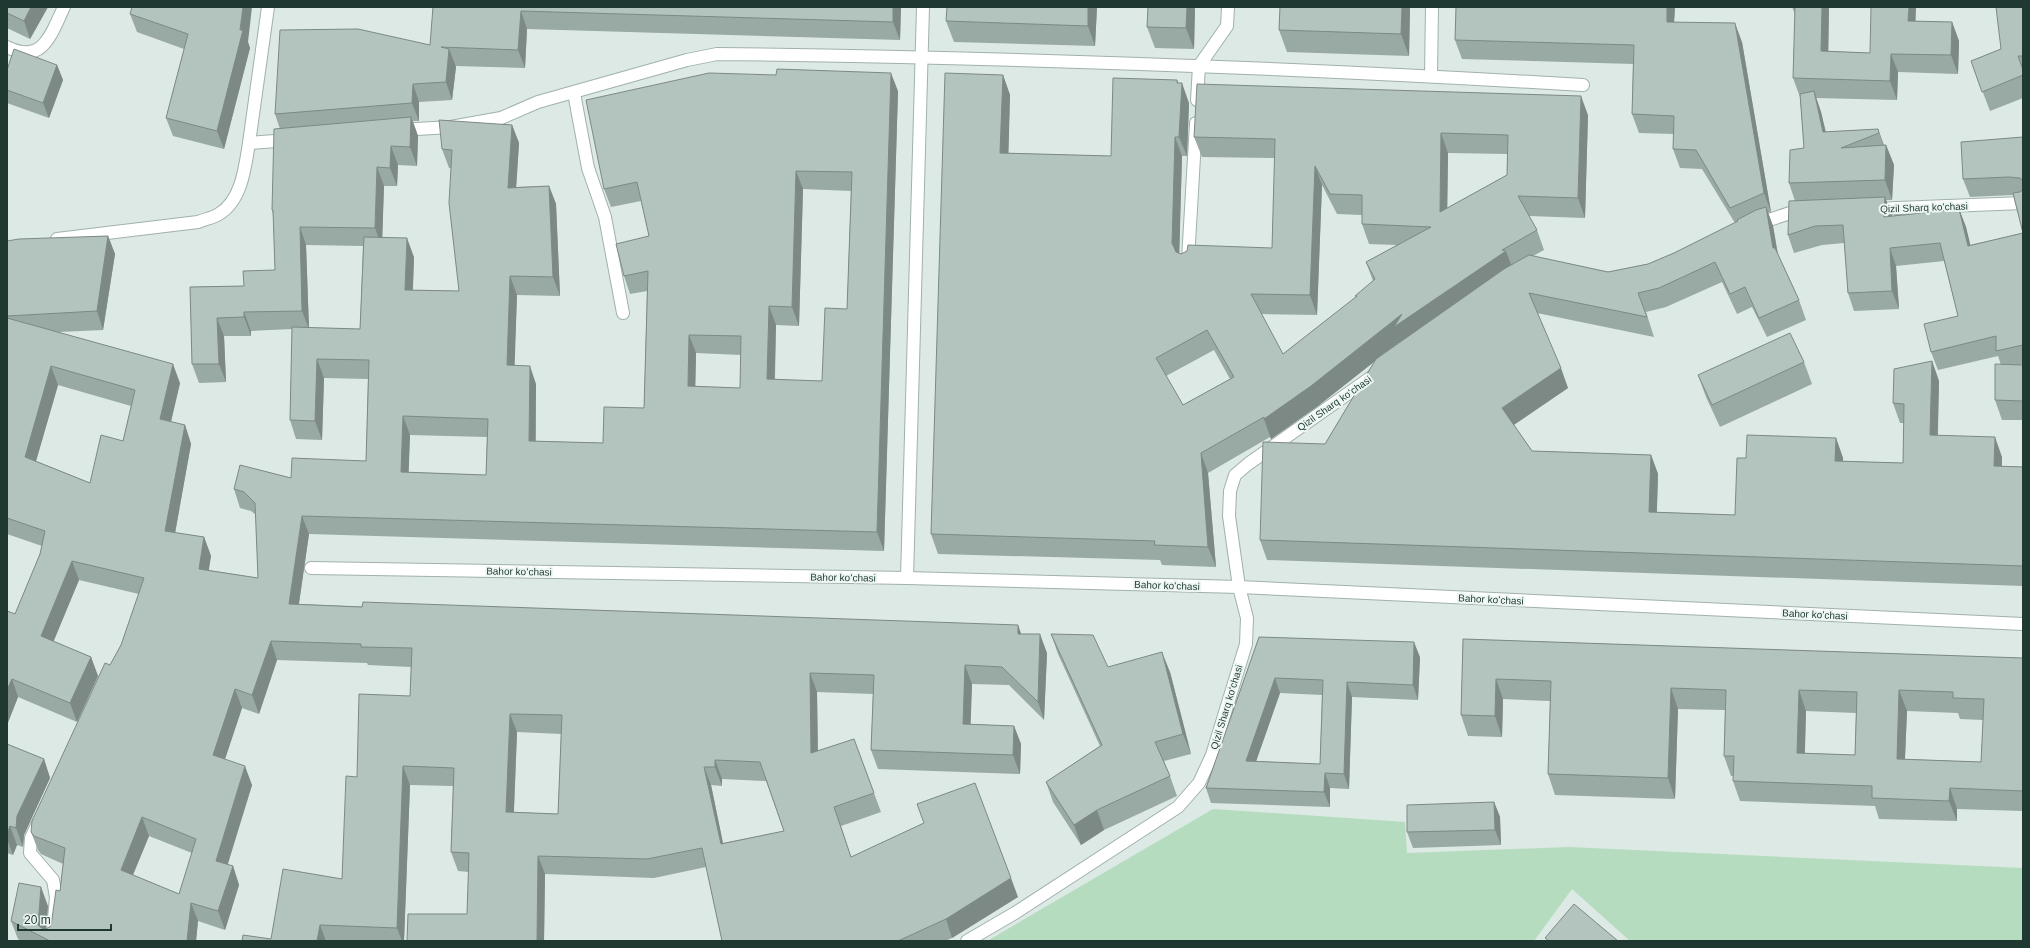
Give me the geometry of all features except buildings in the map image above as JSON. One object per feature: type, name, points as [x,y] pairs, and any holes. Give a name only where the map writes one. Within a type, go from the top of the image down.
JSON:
[{"type":"street","points":[[7,47],[19,53],[38,50],[47,42],[64,7]]},
{"type":"street","points":[[46,240],[198,222],[220,214],[233,200],[243,178],[268,7]]},
{"type":"street","points":[[907,578],[923,7]]},
{"type":"street","points":[[1188,266],[1199,66],[1227,26],[1228,7]]},
{"type":"street","points":[[1431,76],[1432,7]]},
{"type":"street","points":[[390,131],[451,127],[501,118],[538,102],[687,60],[717,54],[921,57],[1199,66],[1431,76],[1583,85]]},
{"type":"street","points":[[574,93],[588,168],[605,217],[623,313]]},
{"type":"street","points":[[249,143],[304,139]]},
{"type":"street","name":"Qizil Sharq koʻchasi","points":[[1858,209],[2023,203]]},
{"type":"street","points":[[1746,230],[1760,223],[1796,211],[1819,210]]},
{"type":"street","name":"Qizil Sharq koʻchasi","points":[[967,941],[1015,913],[1178,807],[1199,784],[1212,755],[1246,644],[1247,618],[1239,587],[1230,516],[1230,491],[1235,475],[1248,464],[1384,369]]},
{"type":"street","name":"Bahor koʻchasi","points":[[311,568],[907,578],[1239,587],[2023,624]]},
{"type":"street","points":[[43,810],[32,838],[30,853],[53,880],[56,897],[52,941]]},
{"type":"green space","points":[[1213,809],[1405,822],[1407,853],[1569,847],[2023,868],[2023,941],[1630,941],[1572,889],[1534,941],[987,941]]}]
